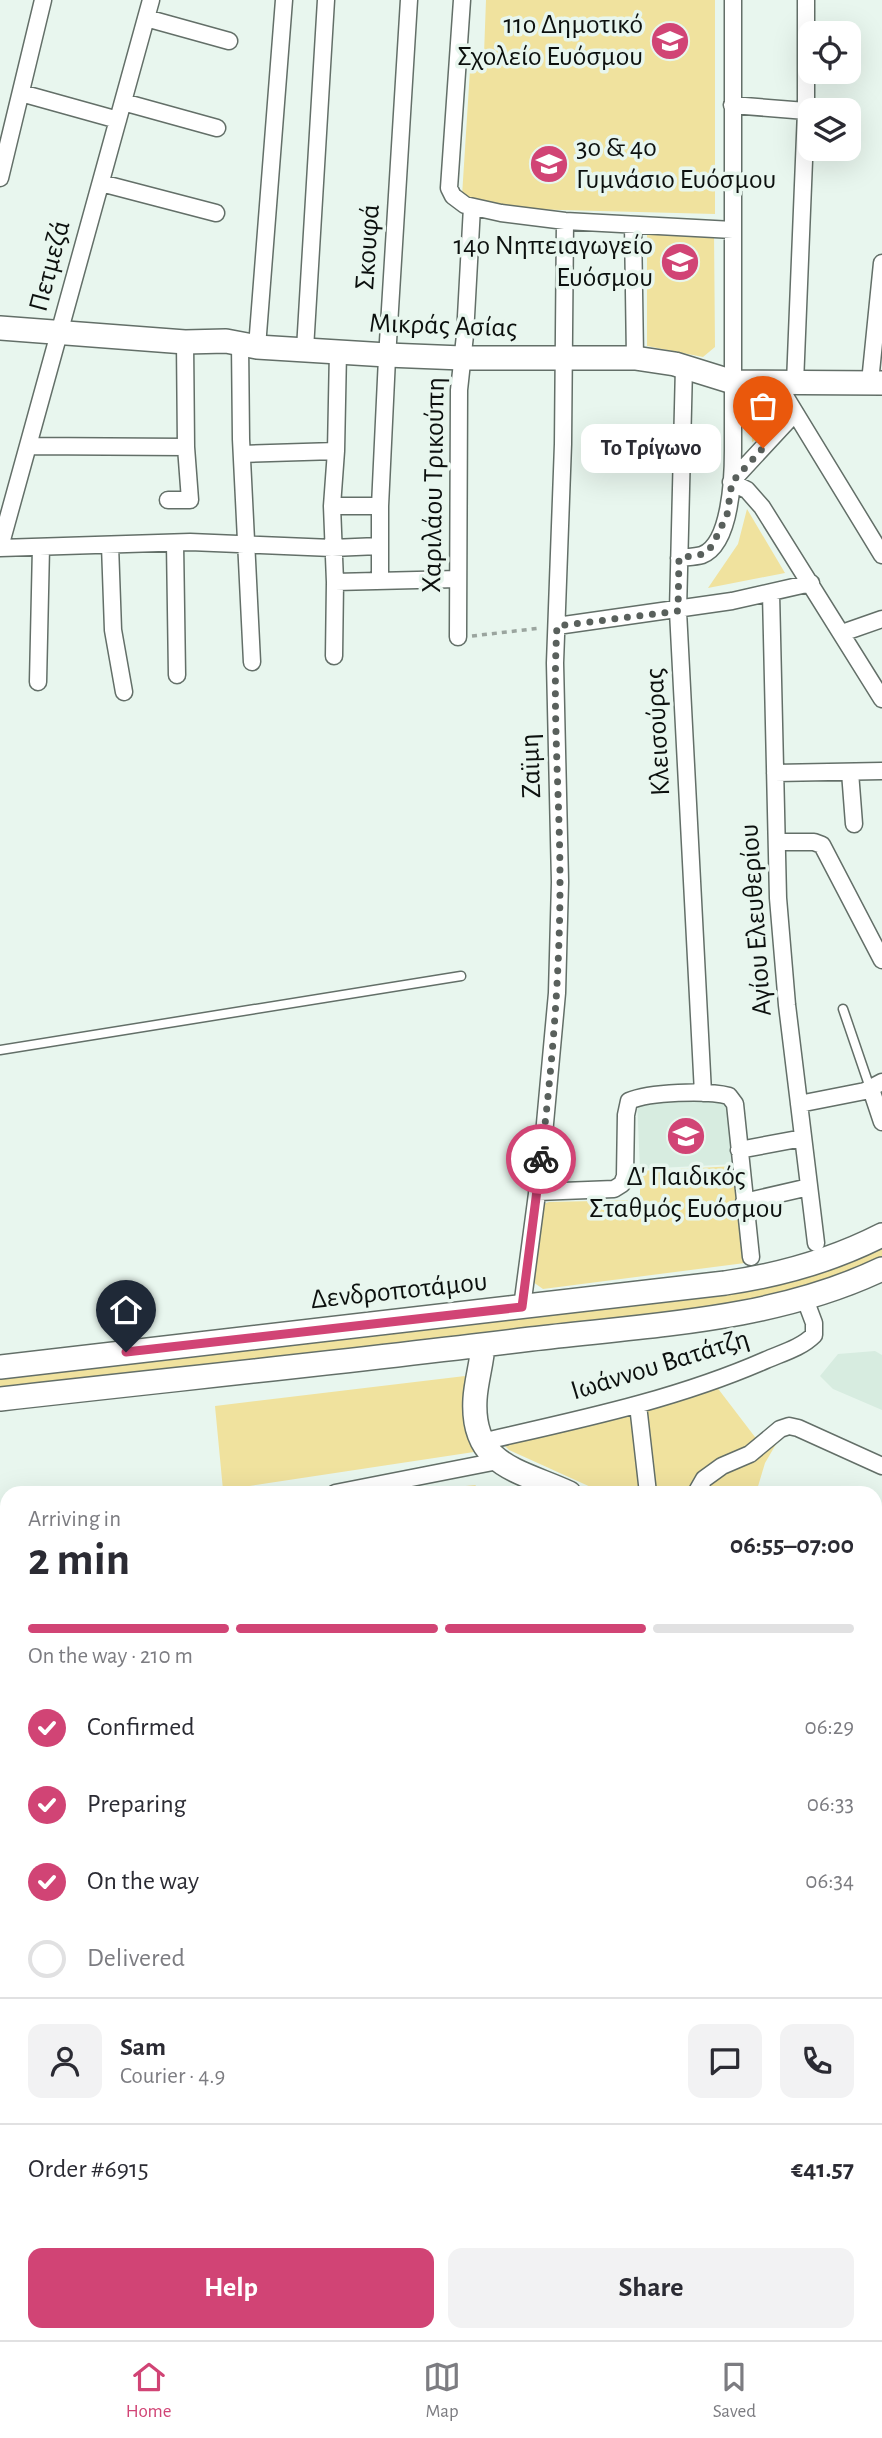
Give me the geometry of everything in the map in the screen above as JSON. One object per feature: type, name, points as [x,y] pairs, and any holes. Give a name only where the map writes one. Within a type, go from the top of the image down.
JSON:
[{"type":"main road","name":"Μικράς Ασίας","points":[[0,328],[185,342],[226,341],[387,355],[635,358],[684,367],[733,382],[876,383]]},
{"type":"main road","name":"Δενδροποτάμου","points":[[0,1367],[753,1279],[819,1261],[882,1235]]},
{"type":"main road","points":[[0,1399],[701,1319],[771,1308],[805,1299],[882,1269]]},
{"type":"main road","points":[[482,1345],[475,1400],[481,1442],[498,1461],[553,1486]]},
{"type":"street","points":[[0,178],[43,0]]},
{"type":"street","name":"Πετμεζά","points":[[0,548],[151,0]]},
{"type":"street","points":[[252,663],[242,454],[248,345],[284,0]]},
{"type":"street","points":[[305,349],[326,0]]},
{"type":"street","name":"Σκουφά","points":[[380,581],[380,506],[387,355],[410,0]]},
{"type":"street","points":[[462,0],[449,188],[453,196],[472,207],[565,221],[733,230]]},
{"type":"street","points":[[679,558],[704,554],[712,546],[727,515],[732,482],[733,0]]},
{"type":"street","points":[[806,0],[806,98]]},
{"type":"street","points":[[146,18],[229,41]]},
{"type":"street","points":[[21,93],[118,120]]},
{"type":"street","points":[[123,102],[217,128]]},
{"type":"street","points":[[732,105],[798,110]]},
{"type":"street","points":[[802,161],[786,383],[794,414],[882,555]]},
{"type":"street","points":[[101,183],[216,213]]},
{"type":"street","name":"Χαριλάου Τρικούπη","points":[[458,637],[459,390],[472,207]]},
{"type":"street","name":"Ζαϊμη","points":[[522,1307],[537,1192],[557,979],[560,882],[555,686],[565,221]]},
{"type":"street","points":[[635,358],[638,225]]},
{"type":"street","points":[[876,383],[882,263]]},
{"type":"street","points":[[168,500],[190,500],[186,447],[185,342]]},
{"type":"street","points":[[334,656],[332,506],[338,351]]},
{"type":"street","name":"Κλεισούρας","points":[[684,367],[678,611],[703,1093]]},
{"type":"street","points":[[732,482],[794,414]]},
{"type":"street","points":[[28,446],[186,447]]},
{"type":"street","points":[[242,454],[336,451]]},
{"type":"street","points":[[732,482],[755,496],[882,699]]},
{"type":"street","points":[[332,506],[380,506]]},
{"type":"street","points":[[0,548],[175,543],[332,548],[379,546]]},
{"type":"street","points":[[175,543],[177,675]]},
{"type":"street","points":[[110,545],[113,630],[124,692]]},
{"type":"street","points":[[38,682],[41,547]]},
{"type":"street","points":[[335,582],[458,579]]},
{"type":"street","points":[[557,626],[678,611],[811,583]]},
{"type":"street","name":"Αγίου Ελευθερίου","points":[[771,593],[778,898],[786,1005],[816,1242]]},
{"type":"street","points":[[842,633],[882,619]]},
{"type":"street","points":[[775,773],[882,771]]},
{"type":"street","points":[[850,772],[854,824]]},
{"type":"street","points":[[777,842],[814,842],[822,845],[882,960]]},
{"type":"street","points":[[799,1104],[824,1101],[876,1085],[882,1122]]},
{"type":"street","points":[[537,1192],[614,1189],[622,1184],[625,1176],[626,1115],[629,1101],[642,1095],[703,1093],[729,1096],[735,1104],[751,1257]]},
{"type":"street","points":[[739,1150],[803,1138]]},
{"type":"street","points":[[744,1202],[809,1187]]},
{"type":"street","name":"Ιωάννου Βατάτζη","points":[[481,1442],[638,1405],[734,1373],[814,1335],[815,1329],[805,1299]]},
{"type":"street","points":[[638,1405],[647,1486]]},
{"type":"street","points":[[700,1486],[704,1479],[722,1466],[750,1454],[775,1432],[789,1426],[798,1427],[882,1466]]},
{"type":"street","points":[[375,1486],[498,1461]]},
{"type":"lane","points":[[0,1051],[461,976]]},
{"type":"lane","points":[[843,1009],[876,1085]]},
{"type":"path","points":[[458,637],[557,626]]},
{"type":"shaded area","points":[[486,0],[715,0],[715,214],[523,209],[480,204],[462,196],[471,54],[484,54]]},
{"type":"shaded area","points":[[647,231],[714,231],[715,347],[703,357],[647,346]]},
{"type":"shaded area","points":[[751,397],[768,397],[777,411],[769,427],[752,442]]},
{"type":"shaded area","points":[[747,509],[785,573],[708,588],[738,544]]},
{"type":"shaded area","name":"Δ' Παιδικός Σταθμός Ευόσμου","points":[[715,1097],[731,1107],[736,1164],[640,1169],[637,1100]]},
{"type":"shaded area","points":[[736,1166],[745,1263],[543,1289],[533,1282],[541,1205],[549,1202],[640,1200],[640,1171]]},
{"type":"shaded area","points":[[882,1248],[882,1258],[838,1275],[746,1300],[699,1308],[605,1321],[0,1388],[0,1378],[731,1294],[801,1279]]},
{"type":"shaded area","points":[[875,1351],[882,1355],[882,1410],[833,1389],[820,1376],[838,1354]]},
{"type":"shaded area","points":[[465,1376],[463,1422],[474,1452],[249,1486],[223,1486],[215,1406]]},
{"type":"shaded area","points":[[716,1386],[755,1437],[779,1439],[765,1463],[758,1486],[711,1486],[706,1483],[704,1486],[589,1486],[509,1450],[502,1443]]},
{"type":"way so far","points":[[541,1159],[557,993],[560,882],[555,686],[557,626],[678,611],[679,558],[704,554],[712,546],[725,523],[732,482],[763,448]]},
{"type":"place","name":"11ο Δημοτικό Σχολείο Ευόσμου","points":[[670,41]]},
{"type":"place","name":"3ο & 4ο Γυμνάσιο Ευόσμου","points":[[549,164]]},
{"type":"place","name":"14ο Νηπειαγωγείο Ευόσμου","points":[[680,262]]},
{"type":"place","name":"Το Τρίγωνο","points":[[763,448]]},
{"type":"place","name":"Δ' Παιδικός Σταθμός Ευόσμου","points":[[686,1136]]},
{"type":"route","points":[[126,1352],[522,1307],[541,1159]]}]
